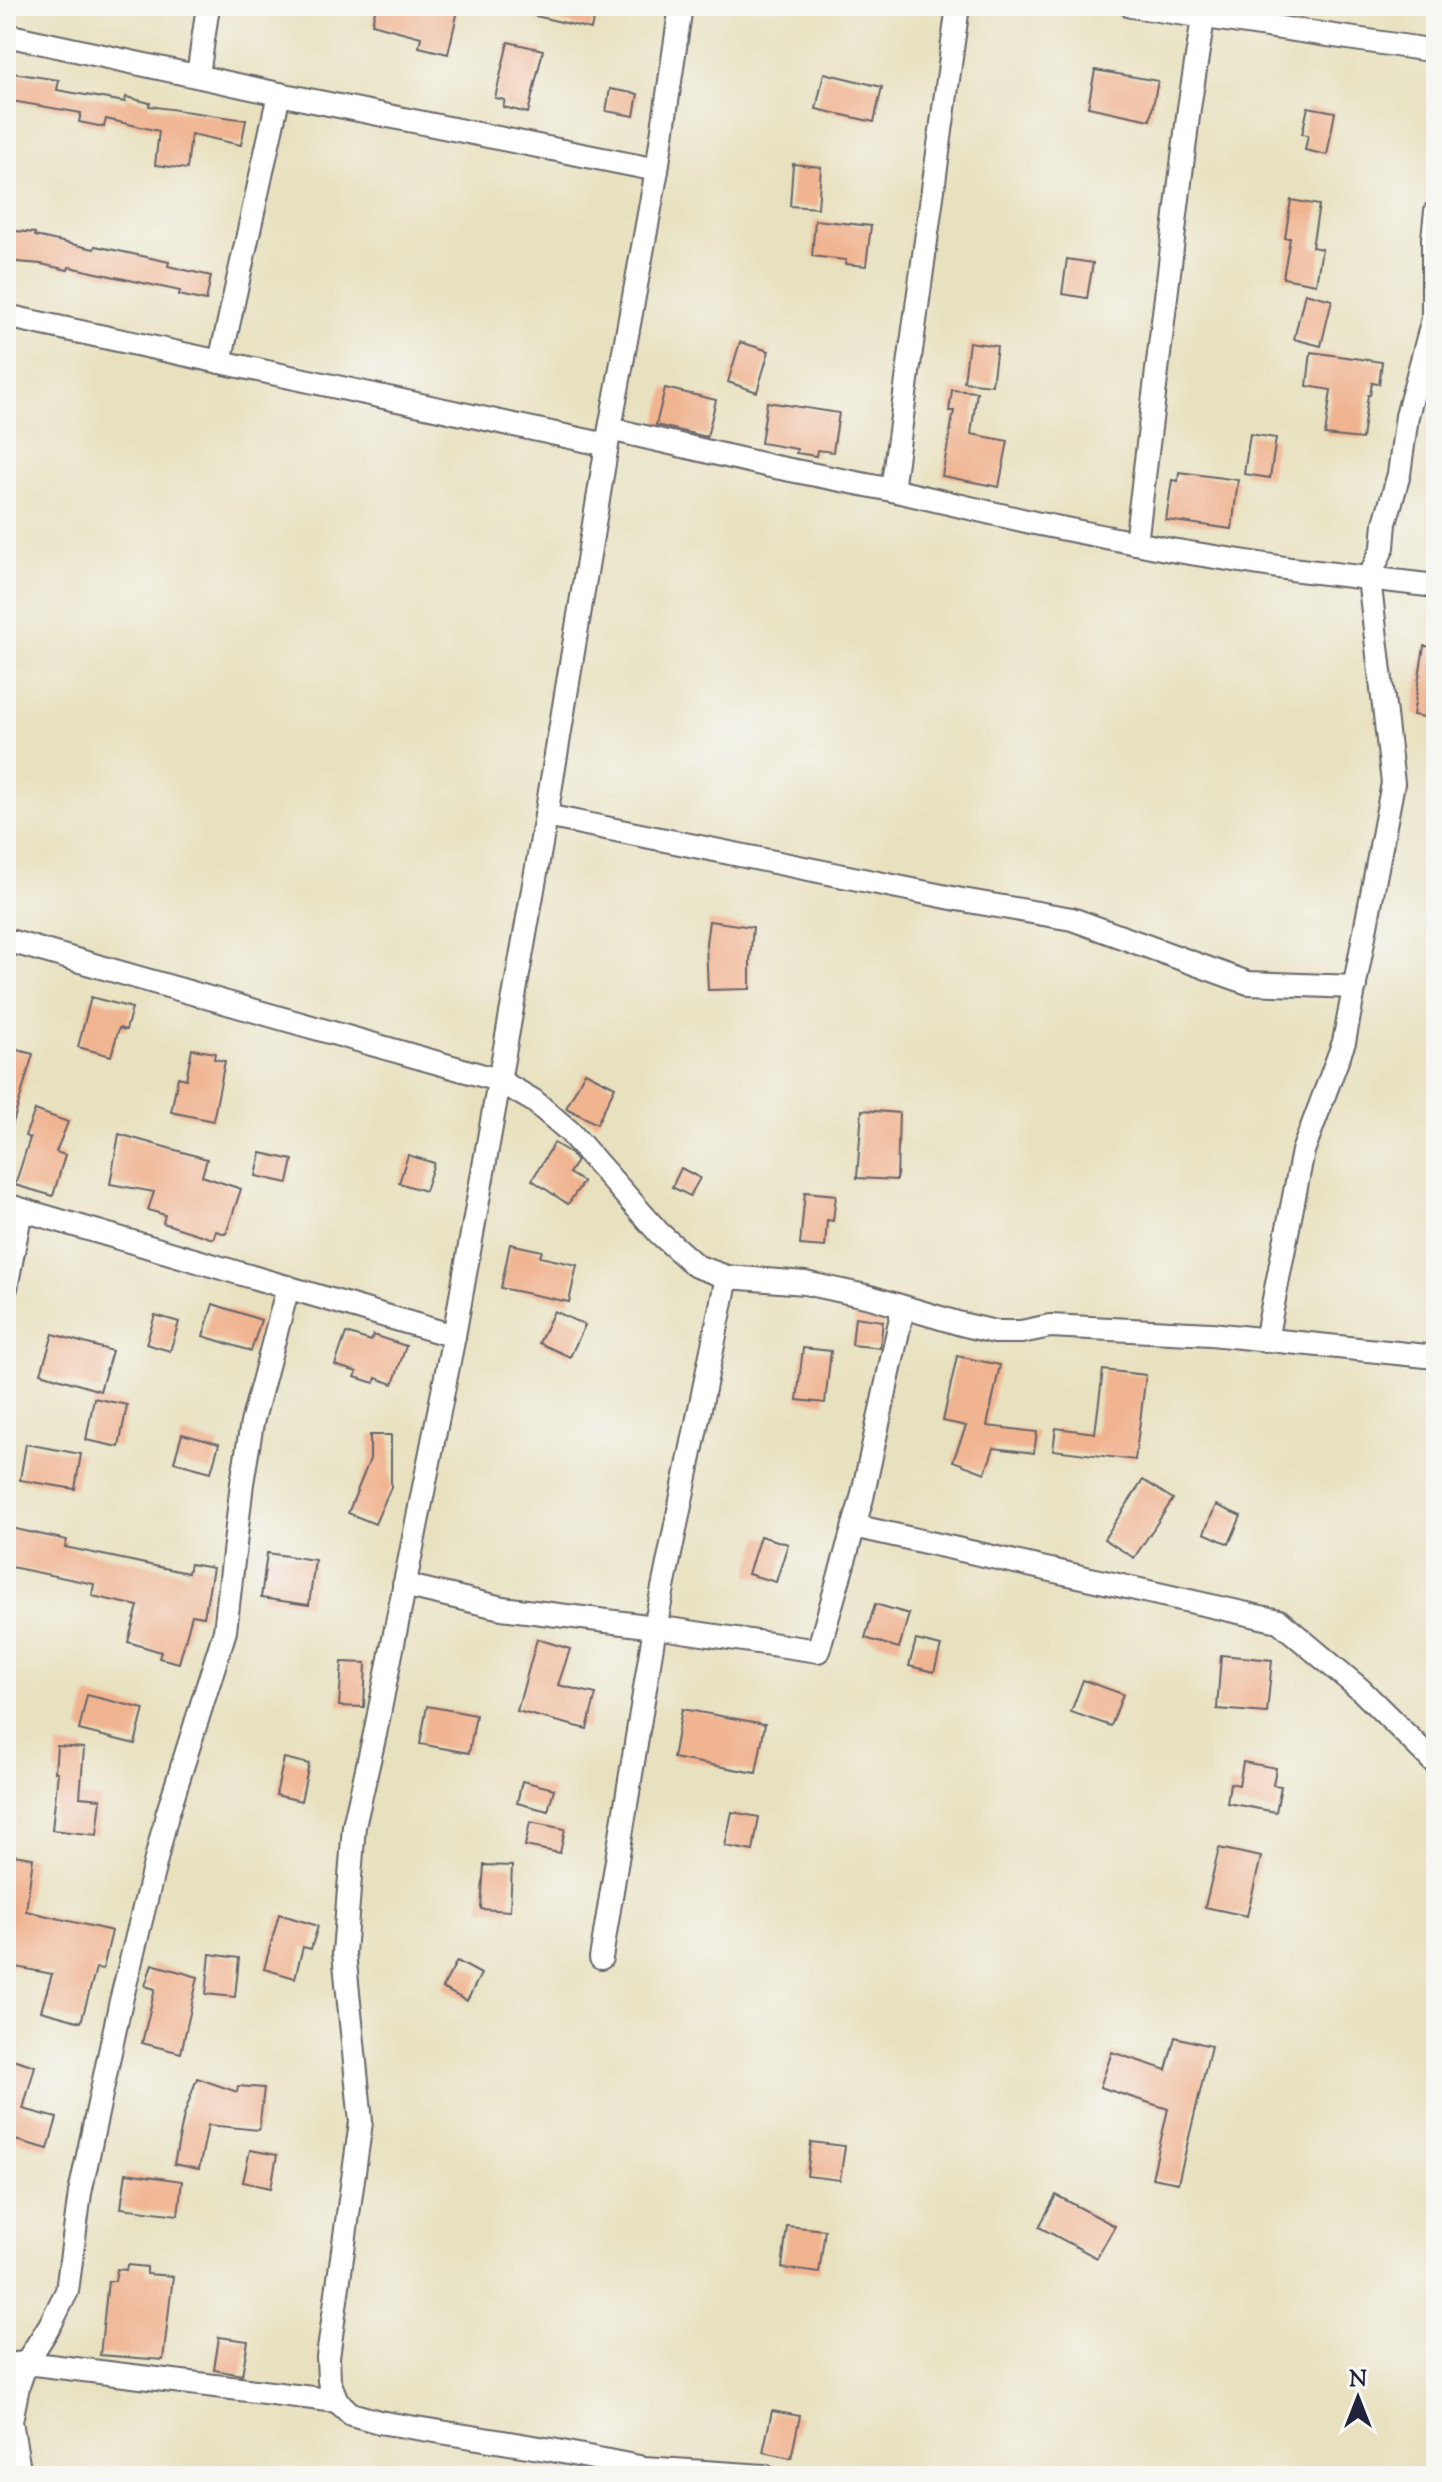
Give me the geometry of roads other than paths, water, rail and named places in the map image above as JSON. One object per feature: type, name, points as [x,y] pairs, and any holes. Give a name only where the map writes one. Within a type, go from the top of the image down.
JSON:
[{"type":"street","points":[[198,75],[208,6]]},
{"type":"street","points":[[681,6],[657,170],[608,437],[546,816],[454,1336],[354,1826],[344,1953],[361,2122],[328,2357],[329,2381],[337,2401],[351,2414],[379,2422],[644,2468],[764,2476]]},
{"type":"street","points":[[892,490],[958,6]]},
{"type":"street","points":[[1131,6],[1204,12],[1436,51]]},
{"type":"street","points":[[1136,543],[1189,108],[1204,12]]},
{"type":"street","points":[[6,35],[657,170]]},
{"type":"street","points":[[220,362],[279,94]]},
{"type":"street","points":[[1266,1340],[1303,1151],[1344,1042],[1393,783],[1369,578],[1383,547],[1385,523],[1399,474],[1407,416],[1434,319],[1433,238],[1436,211]]},
{"type":"street","points":[[6,316],[220,362],[892,490],[1136,543],[1291,569],[1436,586]]},
{"type":"street","points":[[546,816],[957,899],[1072,919],[1248,983],[1355,987]]},
{"type":"street","points":[[6,940],[498,1080],[534,1101],[569,1131],[659,1233],[696,1266],[727,1277],[805,1283],[870,1297],[995,1332],[1021,1332],[1050,1326],[1211,1334],[1436,1357]]},
{"type":"street","points":[[6,1288],[13,1208],[454,1336]]},
{"type":"street","points":[[601,1958],[655,1627],[727,1277]]},
{"type":"street","points":[[20,2476],[11,2421],[16,2364],[50,2325],[67,2291],[80,2193],[120,2005],[167,1815],[225,1631],[252,1423],[288,1287]]},
{"type":"street","points":[[404,1585],[502,1608],[818,1651],[854,1526],[903,1308]]},
{"type":"street","points":[[854,1526],[1279,1621],[1361,1690],[1436,1764]]},
{"type":"street","points":[[16,2364],[337,2401]]}]
